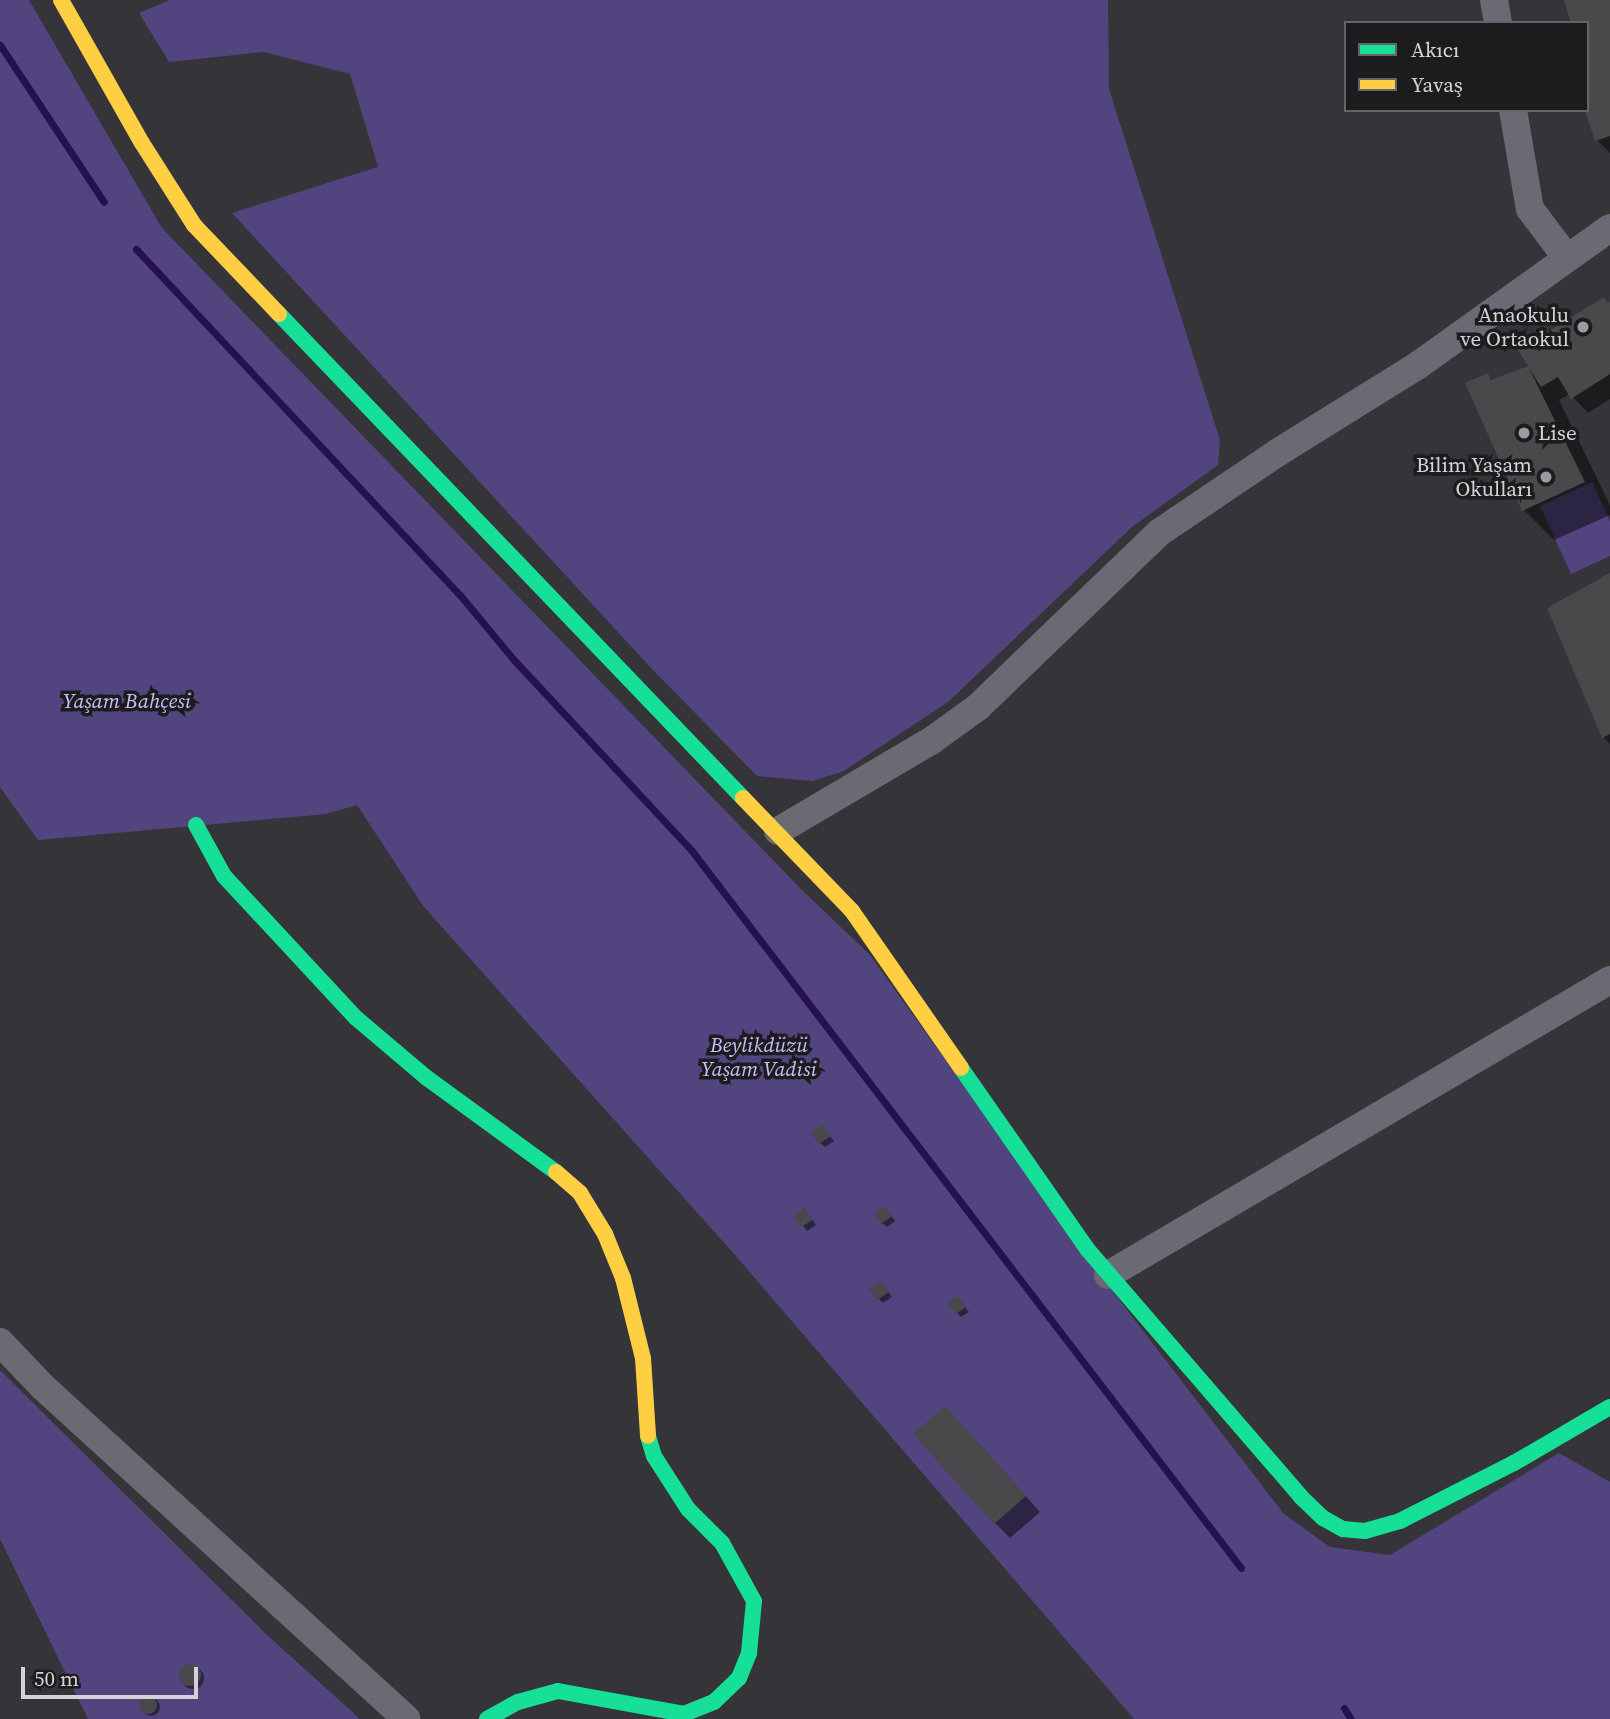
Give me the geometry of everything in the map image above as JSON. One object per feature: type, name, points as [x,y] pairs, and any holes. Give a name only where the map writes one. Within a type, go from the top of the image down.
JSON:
[{"type":"street","points":[[61,0],[142,143],[194,225],[852,911],[1108,1275],[1301,1497],[1323,1518],[1343,1529],[1365,1531],[1400,1521],[1514,1463],[1610,1407]]},
{"type":"street","points":[[1494,0],[1498,21]]},
{"type":"street","points":[[1513,112],[1530,209],[1566,257]]},
{"type":"street","points":[[778,831],[932,741],[978,707],[1160,531],[1277,453],[1417,366],[1566,257],[1610,229]]},
{"type":"street","points":[[197,825],[224,876],[356,1018],[427,1078],[554,1170],[580,1193],[604,1234],[623,1278],[643,1358],[646,1429],[654,1457],[688,1508],[722,1543],[754,1601],[753,1629],[739,1678],[714,1702],[684,1714],[558,1690],[518,1702],[487,1719]]},
{"type":"street","points":[[1108,1275],[1610,980]]},
{"type":"street","points":[[0,1342],[43,1387],[406,1719]]},
{"type":"green space","name":"Beylikdüzü Yaşam Vadisi","points":[[0,0],[29,0],[162,228],[800,888],[870,955],[1094,1267],[1284,1514],[1330,1547],[1390,1555],[1559,1453],[1610,1482],[1610,1719],[1134,1719],[735,1255],[424,907],[357,805],[326,814],[38,840],[0,787]]},
{"type":"green space","points":[[170,0],[1108,0],[1109,89],[1220,440],[1218,465],[1132,527],[948,702],[842,772],[812,781],[757,776],[651,668],[232,213],[378,167],[350,74],[264,52],[169,62],[139,13]]},
{"type":"green space","points":[[1592,482],[1610,521],[1610,556],[1571,574],[1540,506]]},
{"type":"green space","points":[[0,1370],[266,1634],[360,1719],[88,1719],[0,1539]]},
{"type":"building","points":[[1564,0],[1610,0],[1610,136],[1595,141],[1586,112],[1589,112],[1589,21],[1570,21]]},
{"type":"building","name":"Lise","points":[[1604,297],[1608,303],[1610,301],[1610,374],[1571,399],[1558,377],[1541,387],[1529,368],[1585,482],[1522,511],[1465,383],[1488,373],[1491,380],[1528,366],[1518,350]]},
{"type":"building","points":[[1610,573],[1610,734],[1602,738],[1547,608]]},
{"type":"building","points":[[822,1124],[831,1136],[819,1144],[811,1133]]},
{"type":"building","points":[[884,1206],[892,1216],[881,1224],[874,1213]]},
{"type":"building","points":[[804,1207],[813,1220],[801,1227],[793,1217]]},
{"type":"building","points":[[880,1281],[889,1292],[877,1300],[869,1289]]},
{"type":"building","points":[[958,1296],[966,1307],[955,1314],[947,1303]]},
{"type":"building","points":[[945,1406],[1026,1496],[994,1524],[913,1434]]},
{"type":"building","points":[[190,1664],[198,1667],[201,1675],[198,1683],[190,1686],[182,1683],[179,1675],[182,1667]]},
{"type":"building","points":[[148,1696],[156,1701],[157,1705],[152,1713],[148,1714],[140,1709],[139,1705],[144,1697]]},
{"type":"waterway","points":[[0,45],[104,202]]},
{"type":"waterway","points":[[136,249],[460,595],[514,660],[692,851],[1241,1568]]},
{"type":"waterway","points":[[1344,1708],[1351,1719]]},
{"type":"traffic: fast","points":[[279,314],[743,798]]},
{"type":"traffic: fast","points":[[196,825],[224,876],[356,1018],[427,1078],[556,1172]]},
{"type":"traffic: fast","points":[[961,1068],[1088,1250],[1301,1497],[1323,1518],[1343,1529],[1365,1531],[1400,1521],[1514,1463],[1610,1407]]},
{"type":"traffic: fast","points":[[487,1719],[518,1702],[558,1691],[684,1714],[714,1702],[739,1678],[749,1653],[754,1601],[722,1543],[688,1509],[654,1456],[648,1436]]},
{"type":"traffic: slow","points":[[61,0],[142,143],[194,225],[279,314]]},
{"type":"traffic: slow","points":[[743,798],[852,911],[961,1068]]},
{"type":"traffic: slow","points":[[556,1172],[580,1193],[605,1234],[623,1278],[643,1358],[648,1436]]},
{"type":"place","name":"Anaokulu ve Ortaokul","points":[[1583,327]]},
{"type":"place","name":"Lise","points":[[1524,433]]},
{"type":"place","name":"Bilim Yaşam Okulları","points":[[1546,477]]},
{"type":"park label","name":"Yaşam Bahçesi","points":[[127,701]]}]
